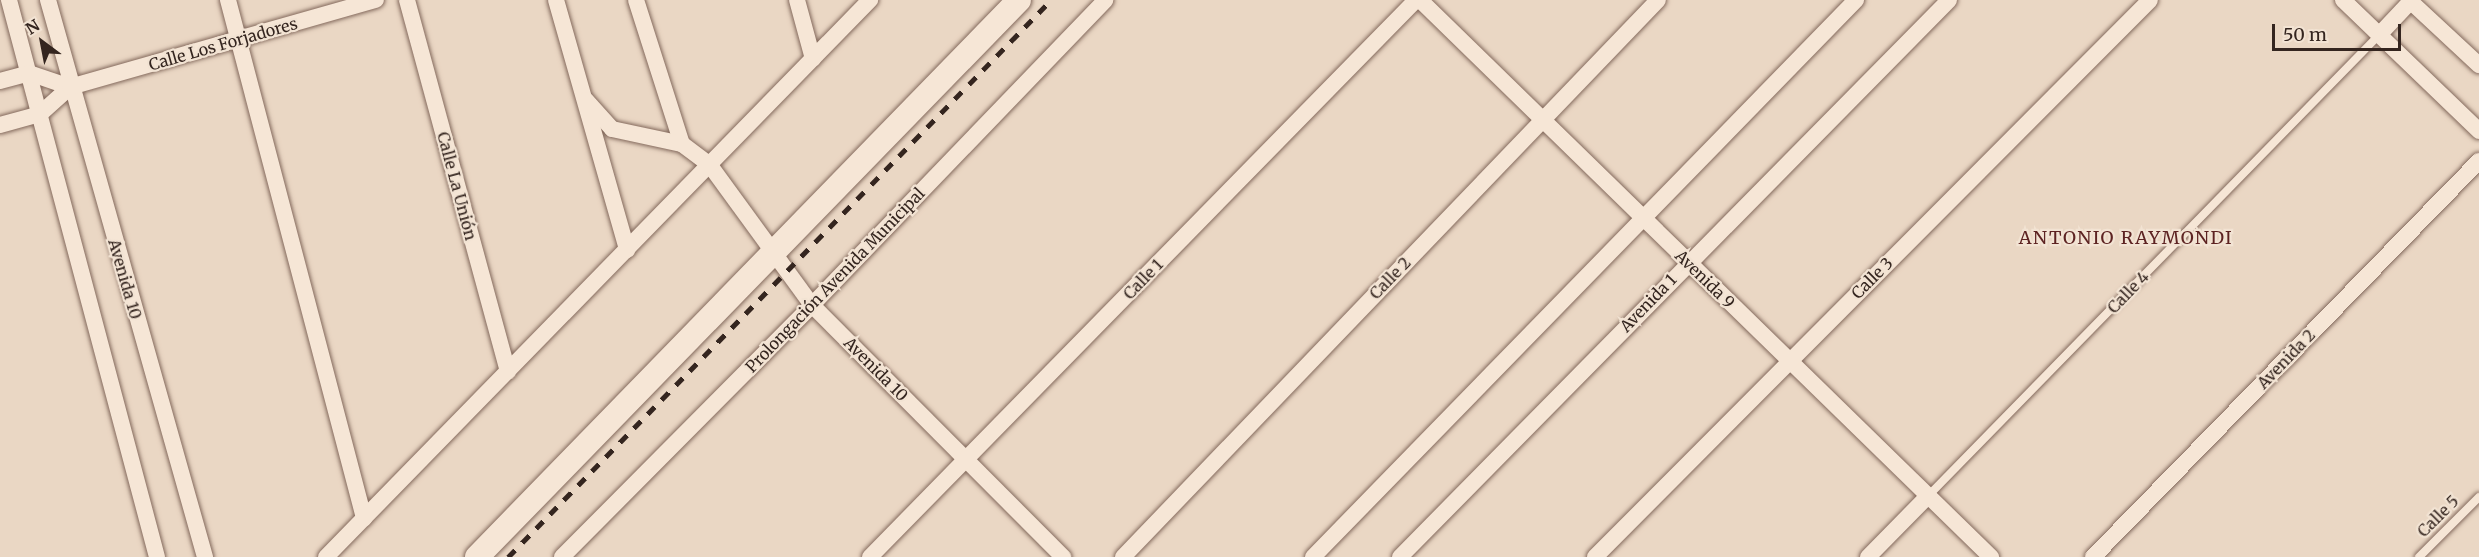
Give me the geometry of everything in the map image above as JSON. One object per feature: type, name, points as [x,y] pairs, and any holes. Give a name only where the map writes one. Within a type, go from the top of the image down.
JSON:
[{"type":"main road","points":[[477,557],[1019,0]]},
{"type":"street","points":[[9,0],[157,557]]},
{"type":"street","name":"Avenida 10","points":[[48,0],[70,87],[205,557]]},
{"type":"street","points":[[228,0],[364,518]]},
{"type":"street","name":"Calle Los Forjadores","points":[[0,125],[40,114],[70,87],[376,0]]},
{"type":"street","name":"Calle La Unión","points":[[407,0],[508,372]]},
{"type":"street","points":[[556,0],[627,250]]},
{"type":"street","points":[[584,98],[612,129],[682,144],[636,0]]},
{"type":"street","points":[[797,0],[813,59]]},
{"type":"street","points":[[326,557],[870,0]]},
{"type":"street","name":"Prolongación Avenida Municipal","points":[[562,557],[812,305],[1105,0]]},
{"type":"street","name":"Avenida 9","points":[[1418,0],[1991,557]]},
{"type":"street","name":"Calle 1","points":[[870,557],[1418,0]]},
{"type":"street","name":"Calle 2","points":[[1123,557],[1658,0]]},
{"type":"street","points":[[1313,557],[1856,0]]},
{"type":"street","name":"Avenida 1","points":[[1400,557],[1949,0]]},
{"type":"street","name":"Calle 3","points":[[1595,557],[2150,0]]},
{"type":"street","points":[[2343,0],[2479,131]]},
{"type":"street","points":[[2411,1],[2479,65]]},
{"type":"street","name":"Calle 4","points":[[2379,34],[2411,1]]},
{"type":"street","points":[[0,81],[29,73],[70,87]]},
{"type":"street","name":"Avenida 10","points":[[682,144],[709,164],[812,305],[1063,557]]},
{"type":"street","name":"Avenida 2","points":[[2093,557],[2479,161]]},
{"type":"street","name":"Calle 4","points":[[1868,557],[1928,496]]},
{"type":"lane","name":"Calle 4","points":[[1928,496],[2379,34]]},
{"type":"lane","name":"Calle 5","points":[[2419,557],[2479,497]]},
{"type":"railway","points":[[508,557],[1051,0]]},
{"type":"district","name":"ANTONIO RAYMONDI","points":[[2126,238]]}]
